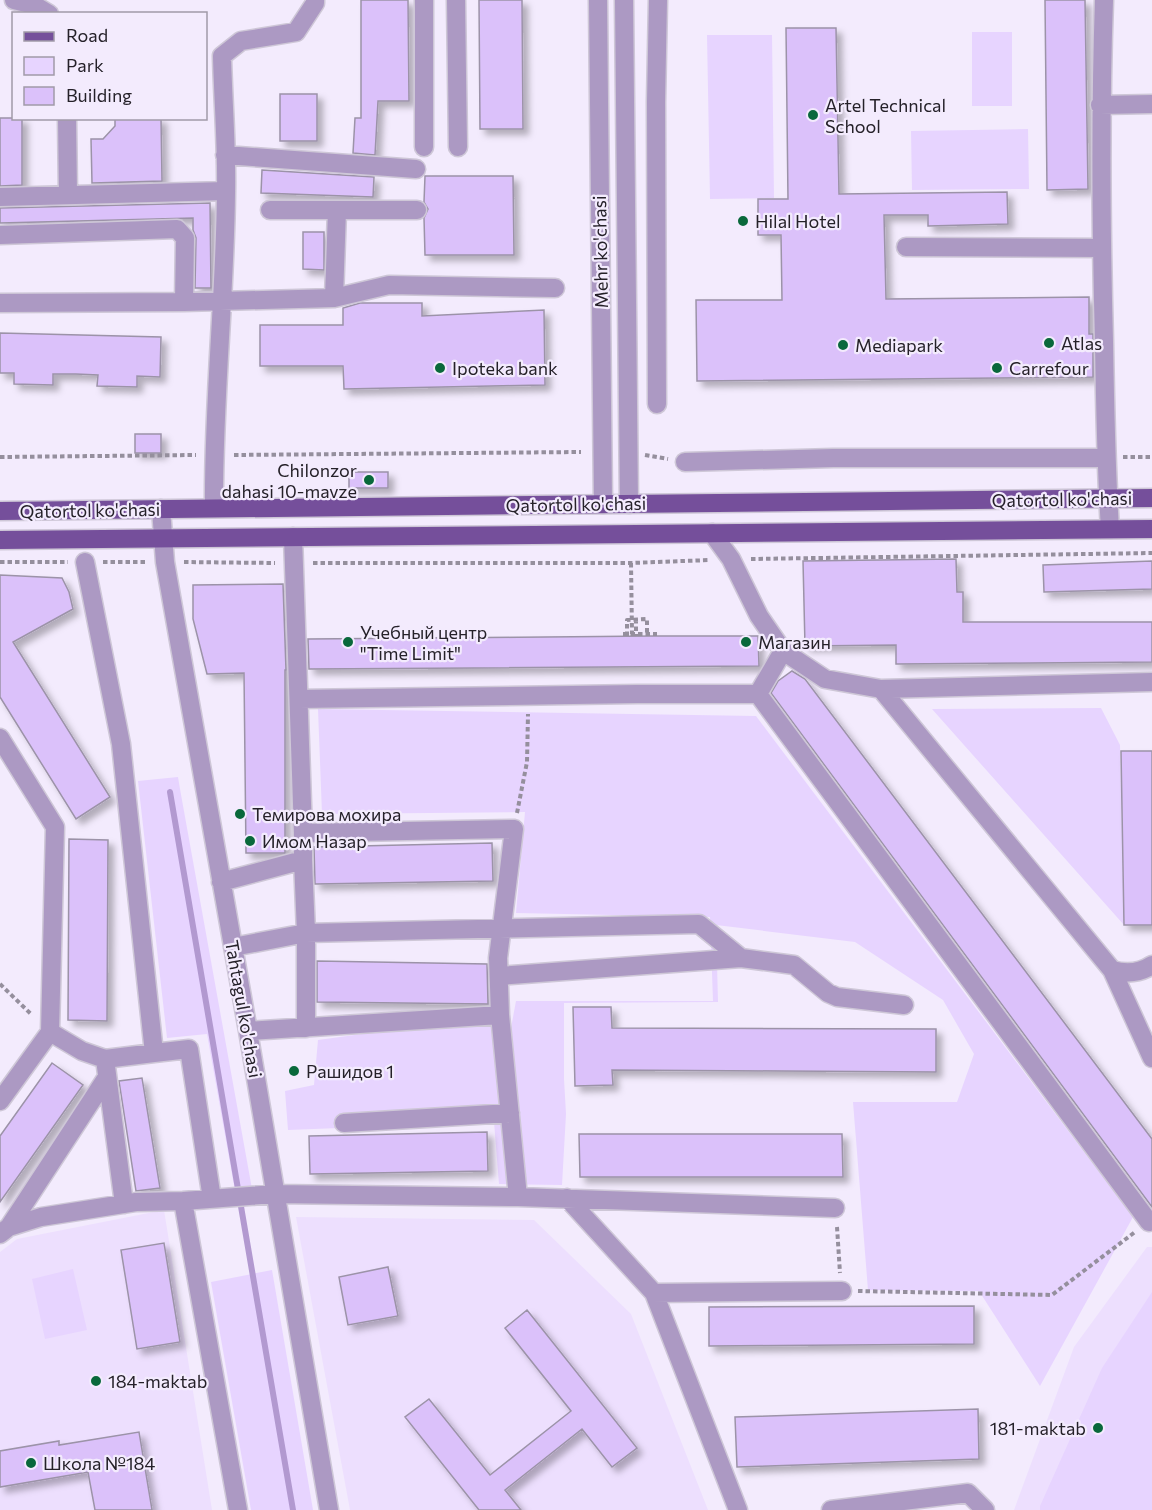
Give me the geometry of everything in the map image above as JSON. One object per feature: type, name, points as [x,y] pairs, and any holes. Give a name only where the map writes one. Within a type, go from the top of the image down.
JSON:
[{"type":"main road","name":"Qatortol ko'chasi","points":[[0,511],[1152,498]]},
{"type":"main road","points":[[603,504],[630,534]]},
{"type":"main road","points":[[603,504],[604,534]]},
{"type":"main road","points":[[629,504],[630,534]]},
{"type":"main road","name":"Qatortol ko'chasi","points":[[0,540],[1152,529]]},
{"type":"street","points":[[14,0],[34,5],[46,12]]},
{"type":"street","points":[[214,508],[213,455],[226,191],[222,56],[241,41],[296,32],[315,0]]},
{"type":"street","points":[[424,0],[424,147]]},
{"type":"street","points":[[456,0],[458,147]]},
{"type":"street","name":"Mehr ko'chasi","points":[[598,0],[603,504]]},
{"type":"street","name":"Mehr ko'chasi","points":[[624,0],[629,504]]},
{"type":"street","points":[[657,404],[658,0]]},
{"type":"street","points":[[1104,0],[1100,105],[1106,458],[1110,529]]},
{"type":"street","points":[[424,100],[457,100]]},
{"type":"street","points":[[1100,105],[1152,104]]},
{"type":"street","points":[[67,120],[68,195]]},
{"type":"street","points":[[225,155],[416,169]]},
{"type":"street","points":[[0,197],[226,191]]},
{"type":"street","points":[[270,210],[417,210]]},
{"type":"street","points":[[334,298],[337,210]]},
{"type":"street","points":[[0,235],[177,229],[185,238],[184,302]]},
{"type":"street","points":[[906,247],[1102,248]]},
{"type":"street","points":[[0,303],[334,298],[389,285],[555,288]]},
{"type":"street","points":[[685,462],[833,458],[1106,458]]},
{"type":"street","name":"Tahtagul ko'chasi","points":[[161,509],[165,562],[248,1031],[329,1510]]},
{"type":"street","points":[[712,533],[731,559],[759,616],[783,651],[825,679],[881,689],[1152,681]]},
{"type":"street","points":[[293,537],[306,933],[306,1028]]},
{"type":"street","points":[[85,562],[121,744],[154,1053]]},
{"type":"street","points":[[758,694],[783,651]]},
{"type":"street","points":[[881,689],[1112,970],[1152,1058]]},
{"type":"street","points":[[299,699],[758,694]]},
{"type":"street","points":[[758,694],[1150,1221]]},
{"type":"street","points":[[0,738],[56,827],[50,1032],[0,1101]]},
{"type":"street","points":[[303,833],[514,829],[498,958],[500,1015],[518,1197]]},
{"type":"street","points":[[221,882],[303,860]]},
{"type":"street","points":[[233,947],[306,933],[699,924],[741,958]]},
{"type":"street","points":[[499,976],[741,958],[794,965],[828,993],[837,997],[904,1005]]},
{"type":"street","points":[[1112,970],[1136,972],[1152,965]]},
{"type":"street","points":[[248,1031],[500,1015]]},
{"type":"street","points":[[50,1032],[106,1068],[124,1204]]},
{"type":"street","points":[[5,1231],[106,1068],[154,1053],[189,1049],[218,1199]]},
{"type":"street","points":[[344,1123],[510,1113]]},
{"type":"street","points":[[5,1231],[41,1217],[124,1204],[275,1194],[567,1198],[835,1208]]},
{"type":"street","points":[[567,1198],[654,1293],[738,1510]]},
{"type":"street","points":[[183,1201],[238,1510]]},
{"type":"street","points":[[654,1293],[842,1291]]},
{"type":"street","points":[[831,1510],[968,1493],[985,1510]]},
{"type":"path","points":[[0,457],[581,452]]},
{"type":"path","points":[[1106,458],[1152,457]]},
{"type":"path","points":[[0,562],[631,563],[674,560],[1152,553]]},
{"type":"path","points":[[630,635],[631,563]]},
{"type":"path","points":[[630,635],[636,619]]},
{"type":"path","points":[[630,635],[627,620],[647,619],[645,635]]},
{"type":"path","points":[[630,635],[655,635]]},
{"type":"path","points":[[514,829],[527,762],[528,695]]},
{"type":"path","points":[[0,984],[50,1032]]},
{"type":"path","points":[[835,1208],[842,1291],[1052,1295],[1150,1221]]},
{"type":"shaded area","name":"184-maktab","points":[[164,1210],[212,1510],[0,1510],[0,1252],[17,1239]]},
{"type":"shaded area","points":[[296,1217],[534,1220],[631,1314],[708,1510],[350,1510]]},
{"type":"shaded area","name":"181-maktab","points":[[1147,1247],[1152,1247],[1152,1510],[1014,1510],[1074,1347]]},
{"type":"green space","points":[[972,32],[1012,32],[1012,106],[972,106]]},
{"type":"green space","points":[[707,35],[772,35],[774,198],[710,199]]},
{"type":"green space","points":[[1028,129],[1029,189],[912,190],[911,131]]},
{"type":"green space","points":[[1101,708],[1120,745],[1124,925],[932,709]]},
{"type":"green space","points":[[318,709],[756,716],[1133,1217],[1040,1386],[979,1291],[868,1290],[853,1102],[957,1102],[974,1054],[943,1000],[855,942],[716,925],[718,1002],[564,1003],[566,1114],[562,1185],[499,1184],[494,1122],[288,1130],[285,1091],[314,1085],[318,1040],[500,1015],[511,1028],[516,1001],[713,1001],[710,917],[516,913],[525,812],[322,814]]},
{"type":"green space","points":[[178,777],[252,1189],[235,1191],[207,1034],[167,1038],[138,781]]},
{"type":"green space","points":[[73,1269],[87,1330],[45,1339],[32,1279]]},
{"type":"green space","points":[[272,1270],[313,1510],[251,1510],[211,1282]]},
{"type":"green space","name":"181-maktab","points":[[1152,1292],[1152,1510],[1040,1510],[1102,1368]]},
{"type":"building","points":[[361,0],[408,0],[409,101],[378,101],[375,155],[353,153],[355,118],[361,118]]},
{"type":"building","points":[[479,0],[522,0],[523,129],[480,129]]},
{"type":"building","points":[[1045,0],[1085,0],[1088,189],[1047,190]]},
{"type":"building","points":[[786,28],[836,28],[839,194],[1007,192],[1008,224],[928,226],[928,215],[884,215],[886,299],[1089,297],[1089,334],[1093,334],[1093,377],[697,381],[696,300],[782,300],[781,235],[758,235],[758,199],[788,199]]},
{"type":"building","points":[[280,94],[317,94],[317,141],[280,141]]},
{"type":"building","points":[[0,118],[22,120],[22,185],[0,186]]},
{"type":"building","points":[[115,120],[161,120],[162,181],[92,183],[91,139],[103,139],[115,126]]},
{"type":"building","points":[[262,170],[374,177],[373,197],[261,193]]},
{"type":"building","points":[[425,176],[513,176],[514,255],[425,255],[424,218],[428,209],[424,202]]},
{"type":"building","points":[[210,203],[211,288],[195,288],[196,238],[193,218],[0,223],[0,208]]},
{"type":"building","points":[[303,232],[324,232],[324,270],[303,269]]},
{"type":"building","points":[[360,303],[422,303],[422,316],[544,310],[545,385],[344,389],[343,366],[260,366],[260,325],[343,325],[343,308]]},
{"type":"building","points":[[0,333],[161,337],[160,377],[137,376],[137,387],[97,386],[98,375],[76,374],[53,374],[53,385],[14,384],[14,373],[0,373]]},
{"type":"building","points":[[135,434],[161,434],[161,453],[135,453]]},
{"type":"building","name":"Chilonzor dahasi 10-mavze","points":[[349,472],[388,472],[388,488],[349,488]]},
{"type":"building","points":[[956,559],[957,592],[963,592],[963,622],[1152,622],[1152,662],[896,664],[896,645],[805,646],[803,561]]},
{"type":"building","points":[[1152,561],[1152,589],[1044,592],[1043,565]]},
{"type":"building","points":[[0,575],[62,578],[69,592],[73,609],[13,642],[110,797],[76,819],[0,697]]},
{"type":"building","points":[[283,584],[286,670],[285,853],[246,853],[244,673],[207,674],[193,619],[193,585]]},
{"type":"building","points":[[758,636],[759,666],[309,669],[308,639]]},
{"type":"building","points":[[792,671],[805,679],[1152,1139],[1152,1207],[771,693],[778,681]]},
{"type":"building","points":[[1121,751],[1152,751],[1152,925],[1124,925]]},
{"type":"building","points":[[69,839],[108,840],[107,1021],[68,1020]]},
{"type":"building","points":[[492,843],[493,881],[315,884],[314,847]]},
{"type":"building","points":[[317,961],[487,964],[488,1004],[317,1002]]},
{"type":"building","points":[[573,1007],[611,1007],[612,1028],[936,1029],[936,1072],[612,1070],[613,1085],[575,1086]]},
{"type":"building","points":[[52,1063],[83,1085],[0,1202],[0,1136]]},
{"type":"building","points":[[142,1078],[160,1188],[136,1191],[119,1081]]},
{"type":"building","points":[[487,1132],[488,1171],[310,1174],[309,1136]]},
{"type":"building","points":[[579,1134],[842,1134],[843,1177],[580,1177]]},
{"type":"building","points":[[164,1243],[180,1342],[137,1349],[121,1250]]},
{"type":"building","points":[[388,1267],[398,1316],[348,1325],[339,1277]]},
{"type":"building","points":[[974,1306],[974,1344],[709,1346],[709,1307]]},
{"type":"building","points":[[527,1310],[637,1448],[612,1467],[582,1429],[505,1490],[521,1510],[479,1510],[405,1417],[429,1399],[490,1475],[571,1411],[505,1328]]},
{"type":"building","points":[[978,1409],[979,1459],[737,1467],[735,1417]]},
{"type":"building","points":[[139,1432],[152,1510],[95,1510],[88,1472],[0,1487],[0,1451],[59,1441],[59,1445]]},
{"type":"waterway","points":[[170,792],[293,1510]]},
{"type":"place","name":"Artel Technical School","points":[[813,115]]},
{"type":"place","name":"Hilal Hotel","points":[[743,221]]},
{"type":"place","name":"Atlas","points":[[1049,343]]},
{"type":"place","name":"Mediapark","points":[[843,345]]},
{"type":"place","name":"Ipoteka bank","points":[[440,368]]},
{"type":"place","name":"Carrefour","points":[[997,368]]},
{"type":"place","name":"Chilonzor dahasi 10-mavze","points":[[369,480]]},
{"type":"place","name":"Учебный центр \"Time Limit\"","points":[[348,642]]},
{"type":"place","name":"Магазин","points":[[746,642]]},
{"type":"place","name":"Темирова мохира","points":[[240,814]]},
{"type":"place","name":"Имом Назар","points":[[250,841]]},
{"type":"place","name":"Рашидов 1","points":[[294,1071]]},
{"type":"place","name":"184-maktab","points":[[96,1381]]},
{"type":"place","name":"181-maktab","points":[[1098,1428]]},
{"type":"place","name":"Школа №184","points":[[31,1463]]}]
